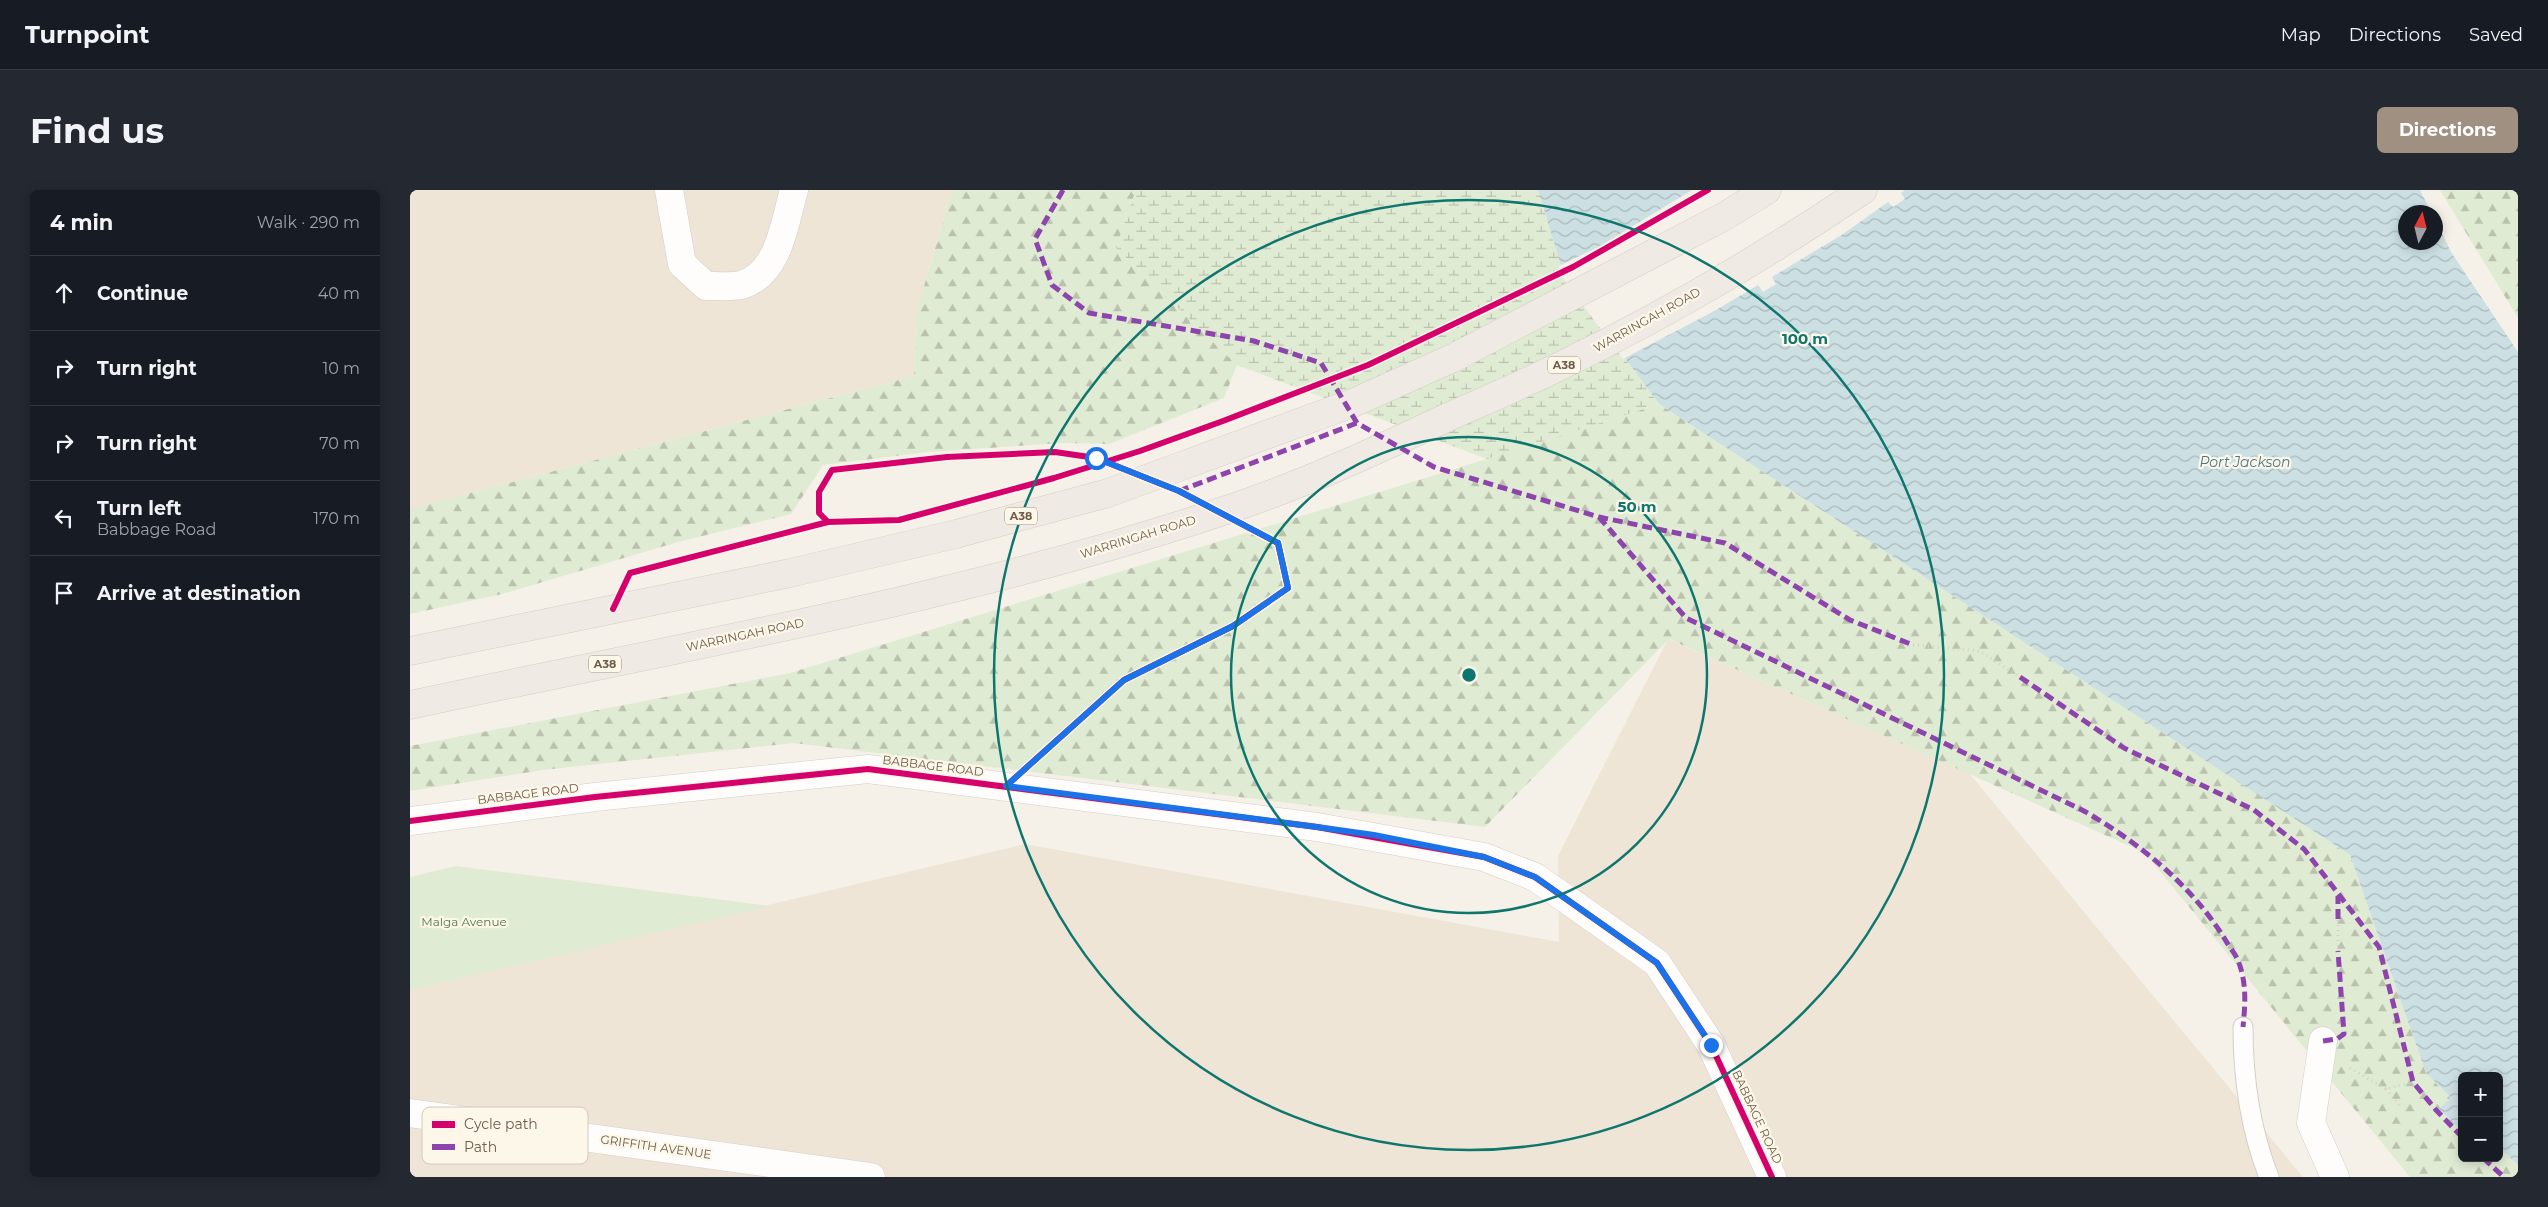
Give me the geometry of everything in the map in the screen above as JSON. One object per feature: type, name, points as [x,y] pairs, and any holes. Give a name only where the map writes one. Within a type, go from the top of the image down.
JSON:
[{"type":"highway","name":"A38","points":[[410,651],[790,573],[956,534],[1108,492],[1353,403],[1455,357],[1725,216],[1767,190]]},
{"type":"highway","name":"WARRINGAH ROAD","points":[[410,705],[801,624],[1082,555],[1247,503],[1341,466],[1566,364],[1673,307],[1785,242],[1863,190]]},
{"type":"street","points":[[669,190],[682,264],[706,286],[742,285],[766,271],[778,244],[794,190]]},
{"type":"street","name":"BABBAGE ROAD","points":[[410,821],[586,798],[868,769],[1309,825],[1374,835],[1484,857],[1535,877],[1657,963],[1711,1045],[1772,1177]]},
{"type":"street","points":[[2321,1052],[2311,1123],[2335,1177]]},
{"type":"street","name":"GRIFFITH AVENUE","points":[[588,1138],[871,1177]]},
{"type":"lane","points":[[2243,1027],[2246,1094],[2253,1130],[2269,1177]]},
{"type":"path","points":[[1913,645],[1980,651],[2020,677]]},
{"type":"path","points":[[2338,918],[2338,951]]},
{"type":"path","points":[[2321,1052],[2386,1089],[2400,1107]]},
{"type":"path","points":[[2386,1089],[2413,1082]]},
{"type":"shaded area","points":[[410,190],[952,190],[916,314],[914,376],[410,509]]},
{"type":"shaded area","points":[[1668,639],[1970,774],[2303,1177],[410,1177],[410,990],[1025,844],[1559,942],[1558,856]]},
{"type":"green space","points":[[952,190],[1136,190],[1116,248],[1237,365],[1224,398],[1109,444],[1062,443],[928,452],[823,465],[791,514],[678,542],[502,594],[410,614],[410,509],[914,376],[916,314]]},
{"type":"green space","points":[[1136,190],[1538,190],[1564,276],[1659,404],[1487,459],[1237,365],[1116,248]]},
{"type":"green space","points":[[2440,190],[2518,190],[2518,318]]},
{"type":"green space","points":[[1659,404],[2350,855],[2426,1073],[2451,1099],[2439,1109],[2458,1127],[2458,1162],[2503,1162],[2504,1152],[2518,1165],[2518,1177],[2410,1177],[2145,853],[1669,639],[1485,827],[794,743],[543,770],[410,791],[410,746],[790,673],[1487,459]]},
{"type":"green space","name":"Malga Avenue","points":[[456,866],[770,906],[410,990],[410,877]]},
{"type":"water","name":"Port Jackson","points":[[1538,190],[2420,190],[2428,205],[2398,205],[2398,250],[2443,250],[2443,235],[2451,252],[2518,352],[2518,1165],[2503,1153],[2503,1072],[2458,1072],[2458,1127],[2439,1109],[2451,1098],[2426,1073],[2350,855],[1659,404],[1564,276]]},
{"type":"pier","points":[[1692,190],[1905,190],[1901,193],[1905,199],[1893,207],[1888,202],[1843,234],[1772,277],[1776,284],[1763,292],[1758,285],[1716,310],[1623,359],[1562,277],[1559,266],[1602,245]]},
{"type":"marked path","points":[[1063,190],[1035,239],[1052,285],[1089,313],[1254,341],[1321,363],[1357,423],[1434,467],[1599,517],[1725,543],[1850,620],[1913,645]]},
{"type":"marked path","points":[[1179,491],[1357,423]]},
{"type":"marked path","points":[[1599,517],[1686,618],[2084,811],[2144,851],[2181,884],[2197,902],[2237,958],[2242,971],[2244,987],[2243,1027]]},
{"type":"marked path","points":[[2020,677],[2124,748],[2254,810],[2304,849],[2379,947],[2413,1082],[2458,1133]]},
{"type":"marked path","points":[[2338,896],[2338,919]]},
{"type":"marked path","points":[[2323,1041],[2337,1039],[2344,1034],[2338,951]]},
{"type":"marked path","points":[[2487,1162],[2504,1177]]},
{"type":"cycle path","points":[[1006,786],[1124,680],[1233,626],[1288,588],[1278,543],[1179,491],[1096,458],[1055,452],[947,457],[832,470],[819,492],[819,513],[828,522],[899,520],[1054,478],[1140,451],[1368,365],[1573,267],[1708,190]]},
{"type":"cycle path","points":[[613,609],[630,573],[828,522]]},
{"type":"cycle path","points":[[410,821],[595,797],[868,769],[1317,827],[1484,857],[1535,877],[1657,963],[1711,1045],[1772,1177]]},
{"type":"route","points":[[1096,458],[1179,491],[1278,543],[1288,588],[1233,626],[1124,680],[1006,786],[1374,835],[1484,857],[1535,877],[1576,904],[1657,963],[1711,1045]]}]
